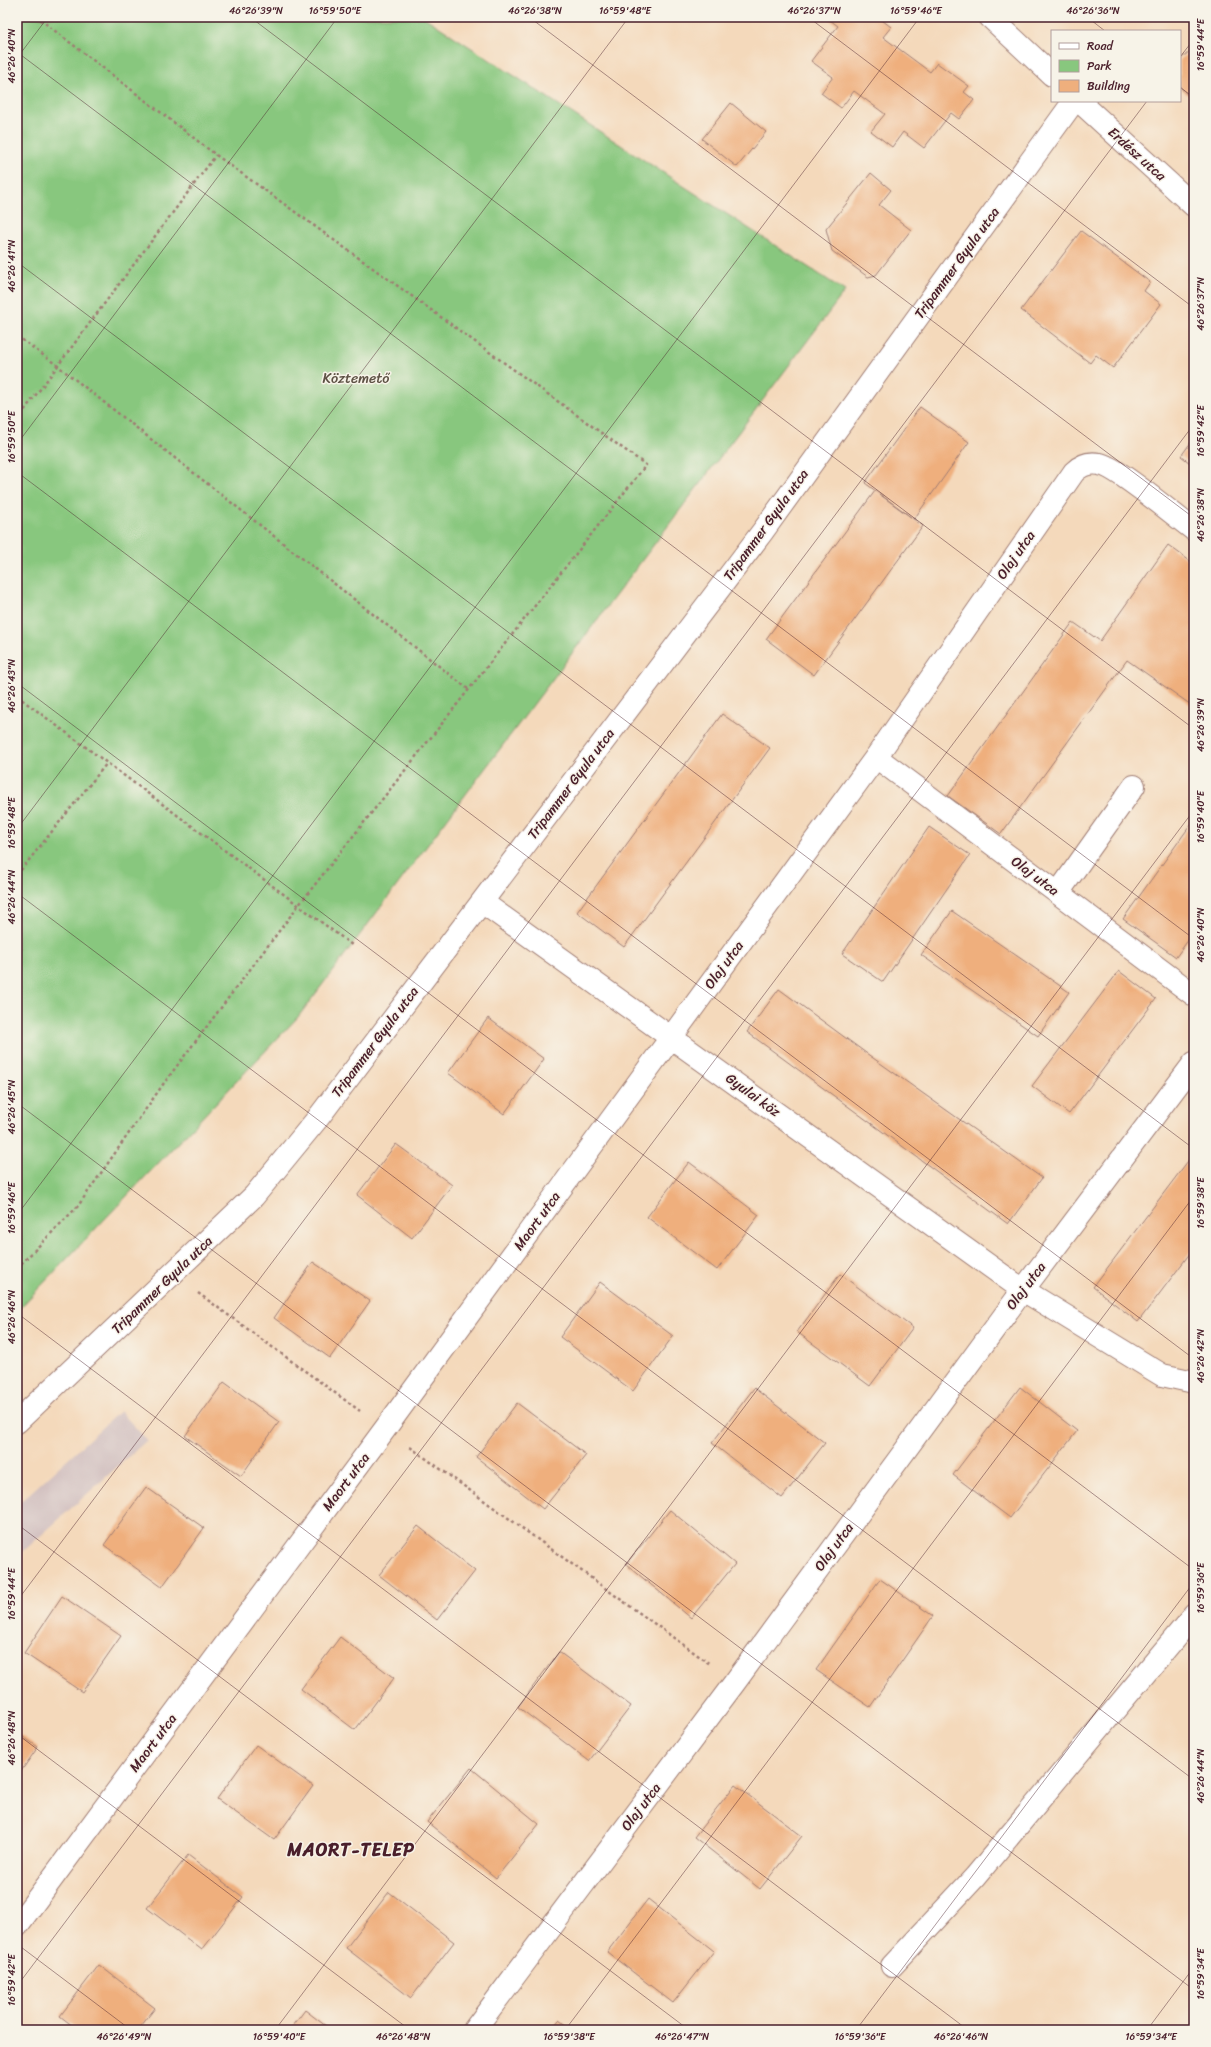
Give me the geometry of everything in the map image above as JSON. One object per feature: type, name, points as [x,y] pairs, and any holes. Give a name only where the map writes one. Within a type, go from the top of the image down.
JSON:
[{"type":"street","points":[[990,17],[1051,74]]},
{"type":"street","name":"Tripammer Gyula utca","points":[[17,1422],[173,1275],[254,1196],[318,1118],[763,531],[1073,102]]},
{"type":"street","name":"Erdész utca","points":[[1080,102],[1194,206]]},
{"type":"street","name":"Olaj utca","points":[[672,1037],[876,757],[1074,472],[1079,467],[1089,464],[1100,464],[1112,469],[1194,530]]},
{"type":"street","name":"Olaj utca","points":[[876,757],[1194,995]]},
{"type":"street","points":[[1058,893],[1134,786]]},
{"type":"street","name":"Gyulai köz","points":[[482,902],[1023,1290],[1162,1374],[1194,1382]]},
{"type":"street","name":"Maort utca","points":[[17,1926],[385,1429],[672,1037]]},
{"type":"street","name":"Olaj utca","points":[[474,2030],[735,1682],[1023,1290],[1194,1063]]},
{"type":"street","points":[[892,1966],[975,1877],[1194,1615]]},
{"type":"path","points":[[17,1268],[78,1206],[164,1083],[298,906],[646,465],[216,155],[37,17]]},
{"type":"path","points":[[17,420],[216,155]]},
{"type":"path","points":[[17,336],[58,366],[468,689]]},
{"type":"path","points":[[17,696],[352,945]]},
{"type":"path","points":[[17,876],[107,763]]},
{"type":"path","points":[[173,1275],[735,1682]]},
{"type":"shaded area","points":[[120,1411],[147,1440],[17,1557],[17,1505]]},
{"type":"green space","name":"Köztemető","points":[[17,17],[424,17],[845,291],[298,1017],[17,1311]]},
{"type":"building","points":[[833,17],[878,17],[891,27],[883,37],[930,72],[937,63],[969,86],[964,92],[974,100],[959,119],[951,113],[924,148],[903,132],[892,147],[871,131],[885,114],[854,91],[841,108],[821,93],[833,77],[811,61],[838,26],[830,20]]},
{"type":"building","points":[[1194,47],[1194,102],[1181,88],[1181,59]]},
{"type":"building","points":[[731,103],[766,132],[737,167],[702,139]]},
{"type":"building","points":[[871,173],[891,190],[879,205],[911,230],[876,275],[868,277],[832,251],[826,229]]},
{"type":"building","points":[[1081,231],[1150,282],[1144,291],[1161,304],[1113,368],[1096,355],[1090,363],[1021,310]]},
{"type":"building","points":[[920,407],[969,442],[914,519],[865,483]]},
{"type":"building","points":[[1194,438],[1194,466],[1181,456]]},
{"type":"building","points":[[875,491],[923,526],[814,675],[766,639]]},
{"type":"building","points":[[1168,545],[1194,564],[1194,707],[1127,660],[1001,834],[948,796],[1073,622],[1100,641]]},
{"type":"building","points":[[722,714],[770,748],[624,947],[577,912]]},
{"type":"building","points":[[1194,820],[1194,932],[1176,957],[1123,919]]},
{"type":"building","points":[[929,827],[970,855],[883,982],[842,954]]},
{"type":"building","points":[[952,911],[1069,992],[1038,1036],[921,955]]},
{"type":"building","points":[[1119,971],[1156,999],[1069,1114],[1032,1086]]},
{"type":"building","points":[[779,989],[866,1053],[1042,1178],[1008,1224],[747,1032]]},
{"type":"building","points":[[488,1018],[544,1059],[504,1114],[448,1073]]},
{"type":"building","points":[[396,1144],[452,1185],[412,1238],[357,1195]]},
{"type":"building","points":[[1194,1153],[1194,1248],[1138,1322],[1093,1287]]},
{"type":"building","points":[[689,1162],[759,1215],[717,1270],[647,1217]]},
{"type":"building","points":[[313,1262],[370,1301],[330,1358],[274,1318]]},
{"type":"building","points":[[840,1274],[913,1328],[870,1386],[797,1332]]},
{"type":"building","points":[[600,1282],[673,1336],[633,1391],[560,1337]]},
{"type":"building","points":[[224,1382],[279,1422],[241,1476],[185,1436]]},
{"type":"building","points":[[1020,1387],[1077,1431],[1010,1518],[953,1475]]},
{"type":"building","points":[[754,1388],[825,1443],[782,1498],[712,1443]]},
{"type":"building","points":[[517,1403],[586,1455],[543,1509],[476,1457]]},
{"type":"building","points":[[146,1487],[204,1528],[162,1587],[104,1545]]},
{"type":"building","points":[[670,1510],[735,1564],[691,1618],[626,1564]]},
{"type":"building","points":[[418,1526],[475,1571],[437,1620],[379,1575]]},
{"type":"building","points":[[880,1579],[933,1616],[870,1707],[816,1670]]},
{"type":"building","points":[[62,1596],[121,1636],[82,1692],[24,1653]]},
{"type":"building","points":[[340,1637],[394,1678],[355,1730],[301,1689]]},
{"type":"building","points":[[559,1652],[631,1706],[589,1761],[518,1707]]},
{"type":"building","points":[[17,1733],[38,1747],[17,1777]]},
{"type":"building","points":[[256,1745],[313,1786],[274,1840],[217,1799]]},
{"type":"building","points":[[471,1768],[539,1824],[496,1878],[427,1822]]},
{"type":"building","points":[[735,1785],[802,1836],[760,1889],[694,1837]]},
{"type":"building","points":[[188,1855],[243,1897],[202,1950],[147,1908]]},
{"type":"building","points":[[389,1892],[454,1942],[411,1998],[346,1948]]},
{"type":"building","points":[[648,1899],[714,1951],[673,2003],[607,1952]]},
{"type":"building","points":[[99,1965],[155,2008],[138,2030],[78,2030],[60,2016]]},
{"type":"building","points":[[305,2010],[331,2030],[290,2030]]},
{"type":"building","points":[[559,2020],[572,2030],[551,2030]]},
{"type":"district","name":"MAORT-TELEP","points":[[351,1850]]}]
